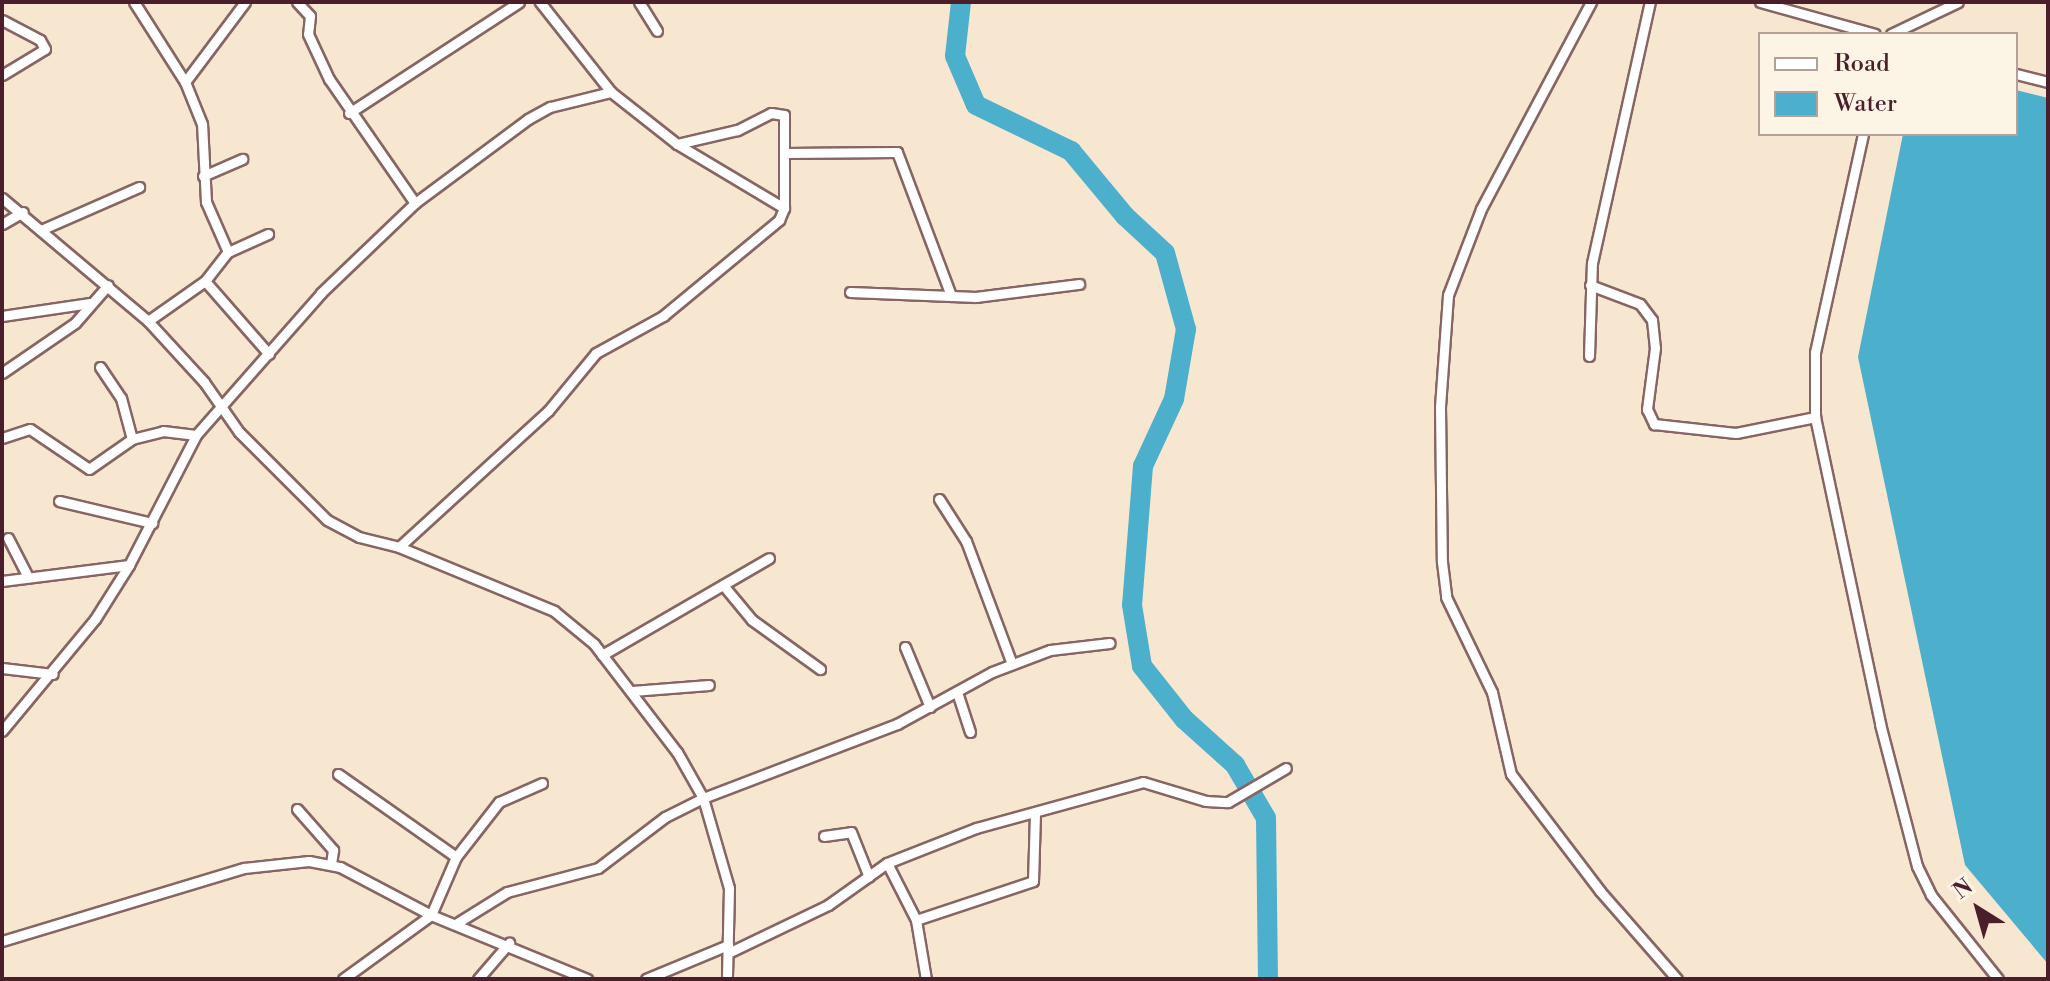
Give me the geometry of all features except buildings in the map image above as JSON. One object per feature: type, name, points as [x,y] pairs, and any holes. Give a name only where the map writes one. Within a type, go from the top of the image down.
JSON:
[{"type":"street","points":[[134,2],[185,82],[202,124],[206,202],[228,252]]},
{"type":"street","points":[[185,82],[245,2]]},
{"type":"street","points":[[297,2],[308,11],[308,34],[349,113],[415,203]]},
{"type":"street","points":[[349,113],[519,2]]},
{"type":"street","points":[[540,2],[611,92],[677,144],[784,208]]},
{"type":"street","points":[[639,2],[657,31]]},
{"type":"street","points":[[1591,2],[1481,209],[1448,295],[1440,407],[1442,562],[1446,597],[1492,692],[1511,774],[1600,891],[1677,979]]},
{"type":"street","points":[[1589,356],[1590,285],[1650,2]]},
{"type":"street","points":[[1760,2],[1868,32]]},
{"type":"street","points":[[1895,32],[1958,2]]},
{"type":"street","points":[[2,20],[40,40],[45,49],[2,75]]},
{"type":"street","points":[[2018,74],[2048,82]]},
{"type":"street","points":[[2,731],[53,674],[129,565],[196,435],[321,293],[415,203],[528,119],[550,107],[611,92]]},
{"type":"street","points":[[399,547],[548,411],[596,353],[663,316],[771,229],[784,208],[787,122],[779,113],[721,135],[677,144]]},
{"type":"street","points":[[1863,136],[1815,353],[1815,417],[1880,724],[1917,866],[1931,895],[1998,979]]},
{"type":"street","points":[[786,153],[897,152],[951,296]]},
{"type":"street","points":[[203,176],[242,159]]},
{"type":"street","points":[[43,229],[139,187]]},
{"type":"street","points":[[2,198],[23,212],[148,321],[269,465],[327,520],[359,537],[399,547],[554,611],[602,655],[632,691],[703,798],[729,888],[727,979]]},
{"type":"street","points":[[2,224],[23,212]]},
{"type":"street","points":[[148,321],[205,281],[228,252],[268,234]]},
{"type":"street","points":[[205,281],[269,354]]},
{"type":"street","points":[[850,292],[951,296],[1079,284]]},
{"type":"street","points":[[2,373],[75,323],[108,285]]},
{"type":"street","points":[[1590,285],[1640,304],[1652,320],[1655,348],[1647,409],[1654,424],[1736,433],[1815,417]]},
{"type":"street","points":[[2,316],[90,303]]},
{"type":"street","points":[[100,367],[121,398],[132,439]]},
{"type":"street","points":[[2,438],[30,429],[89,469],[132,439],[172,430],[196,435]]},
{"type":"street","points":[[939,499],[966,541],[1012,664]]},
{"type":"street","points":[[59,501],[152,523]]},
{"type":"street","points":[[8,538],[28,577]]},
{"type":"street","points":[[602,655],[769,558]]},
{"type":"street","points":[[2,581],[129,565]]},
{"type":"street","points":[[723,585],[752,620],[820,669]]},
{"type":"street","points":[[457,923],[507,892],[598,868],[665,817],[703,798],[930,707],[1012,664],[1050,650],[1110,643]]},
{"type":"street","points":[[905,647],[930,707]]},
{"type":"street","points":[[2,668],[53,674]]},
{"type":"street","points":[[632,691],[709,685]]},
{"type":"street","points":[[957,692],[970,732]]},
{"type":"street","points":[[646,979],[728,949],[828,905],[887,863],[976,828],[1143,782],[1206,801],[1237,799],[1282,771]]},
{"type":"street","points":[[338,774],[456,857]]},
{"type":"street","points":[[343,979],[431,915],[456,857],[499,802],[542,783]]},
{"type":"street","points":[[297,809],[333,850],[331,864]]},
{"type":"street","points":[[916,920],[1033,881],[1035,813]]},
{"type":"street","points":[[824,836],[851,832],[869,877]]},
{"type":"street","points":[[2,941],[244,868],[309,861],[331,864],[431,915],[509,943],[587,979]]},
{"type":"street","points":[[887,863],[916,920],[926,979]]},
{"type":"street","points":[[478,979],[509,943]]},
{"type":"water","points":[[2018,90],[2048,98],[2048,964],[1965,865],[1858,357],[1903,136],[2018,136]]},
{"type":"waterway","points":[[961,2],[955,56],[976,105],[1071,151],[1125,216],[1165,253],[1186,329],[1174,399],[1143,466],[1132,605],[1142,666],[1184,719],[1235,765],[1266,818],[1268,979]]}]
